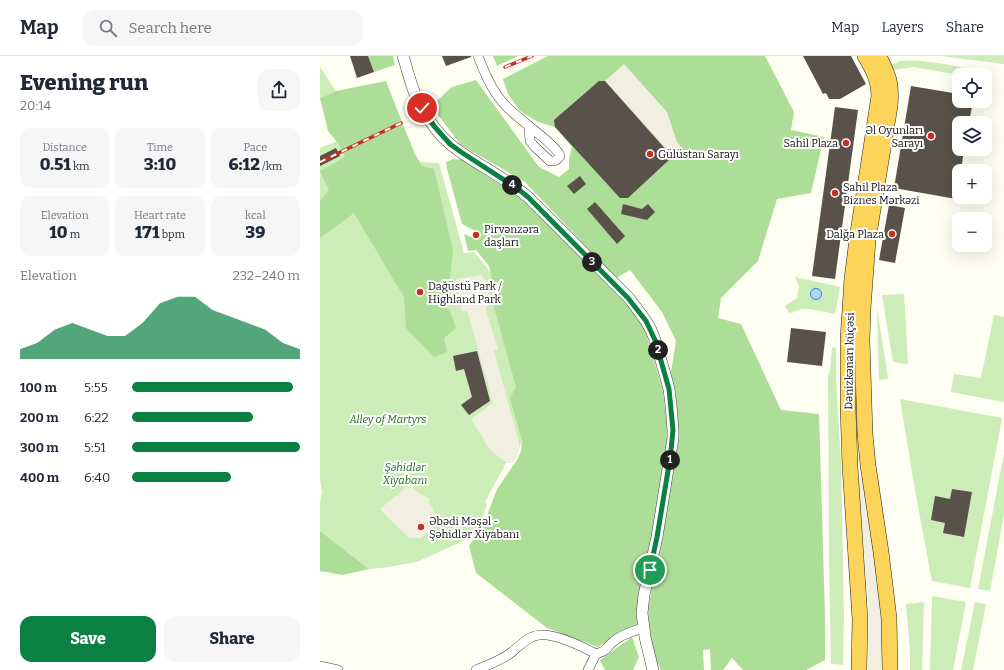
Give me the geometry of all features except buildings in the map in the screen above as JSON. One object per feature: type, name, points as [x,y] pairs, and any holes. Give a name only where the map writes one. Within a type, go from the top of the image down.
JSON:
[{"type":"highway","name":"Dənizkənarı küçəsi","points":[[858,666],[860,619],[850,466],[848,360],[849,328],[855,251],[879,96],[879,88],[876,77],[865,56]]},
{"type":"highway","name":"Dənizkənarı küçəsi","points":[[879,56],[889,78],[891,95],[868,240],[862,340],[865,434],[889,618],[890,670]]},
{"type":"street","points":[[403,56],[414,90],[422,108],[444,138],[461,152],[522,192],[628,298],[642,315],[651,330],[664,368],[669,389],[673,430],[657,537],[644,596],[642,613],[643,628],[653,670]]},
{"type":"street","points":[[478,56],[489,82],[497,96],[506,107],[529,127]]},
{"type":"street","points":[[588,670],[596,654],[606,650],[613,641],[628,633],[643,628]]},
{"type":"street","points":[[476,670],[511,653],[531,637],[539,635],[552,636],[579,645],[596,654]]},
{"type":"street","points":[[320,666],[338,670]]},
{"type":"green space","points":[[368,56],[393,56],[395,65],[374,72]]},
{"type":"green space","points":[[493,56],[518,56],[497,66]]},
{"type":"green space","points":[[548,56],[765,56],[794,112],[791,130],[824,137],[811,193],[777,199],[758,261],[721,298],[718,318],[741,324],[781,410],[819,414],[825,660],[806,670],[743,670],[732,658],[723,670],[711,670],[710,649],[703,650],[704,670],[661,670],[655,658],[649,628],[648,610],[670,491],[676,404],[671,372],[676,341],[662,312],[630,270],[616,278],[525,182],[461,145],[431,106],[452,87],[476,80],[539,167],[559,177],[569,169],[569,159],[572,147],[555,127],[538,122],[520,111],[508,94],[503,79]]},
{"type":"green space","points":[[942,56],[1004,56],[1004,64]]},
{"type":"green space","points":[[901,61],[924,61],[961,67],[952,68],[952,74],[913,67],[893,70],[891,65]]},
{"type":"green space","points":[[320,67],[336,91],[320,98]]},
{"type":"green space","points":[[386,81],[414,153],[422,166],[434,169],[453,250],[450,278],[444,286],[443,302],[451,314],[456,328],[444,338],[447,352],[434,357],[406,328],[404,297],[354,213],[320,238],[320,201],[329,190],[320,171],[345,157],[340,146],[328,131],[320,98],[336,91]]},
{"type":"green space","points":[[399,116],[419,162],[439,163],[464,253],[474,252],[502,286],[524,435],[514,462],[506,463],[485,502],[487,503],[481,524],[463,541],[417,562],[369,569],[320,531],[320,502],[322,492],[320,480],[320,148]]},
{"type":"green space","points":[[453,159],[463,160],[521,197],[626,304],[643,324],[663,390],[668,433],[638,628],[613,637],[598,647],[547,628],[476,573],[469,546],[483,526],[497,489],[517,460],[521,451],[522,441],[510,398],[516,387],[494,307],[502,286],[492,279],[489,266],[476,250],[468,251],[464,234],[478,240],[481,234],[462,224],[446,162]]},
{"type":"green space","points":[[795,277],[840,287],[835,314],[811,309],[802,309],[789,313],[785,306],[797,298],[799,286]]},
{"type":"green space","points":[[904,294],[908,364],[893,362],[882,295]]},
{"type":"green space","points":[[877,307],[888,379],[879,380]]},
{"type":"green space","points":[[994,315],[1004,317],[1004,402],[951,392],[954,374],[981,378]]},
{"type":"green space","points":[[836,347],[836,379],[841,463],[844,616],[843,665],[831,664],[828,375],[830,371],[832,348]]},
{"type":"green space","points":[[900,399],[1002,418],[970,588],[932,581]]},
{"type":"green space","points":[[1004,453],[1004,514],[990,591],[978,589]]},
{"type":"green space","points":[[320,531],[369,569],[343,575],[320,571]]},
{"type":"green space","points":[[932,596],[966,602],[953,670],[930,670]]},
{"type":"green space","points":[[924,602],[922,670],[910,670],[910,650],[906,604]]},
{"type":"green space","points":[[975,602],[986,604],[973,670],[961,670]]},
{"type":"green space","points":[[632,637],[639,657],[633,670],[605,670],[600,660]]},
{"type":"shaded area","points":[[624,64],[667,112],[677,142],[682,148],[670,159],[668,151],[605,81]]},
{"type":"shaded area","points":[[482,275],[484,280],[494,285],[487,295],[490,305],[485,307],[498,349],[494,351],[519,442],[519,451],[514,462],[507,463],[490,450],[471,419],[493,403],[467,310],[462,312],[456,279]]},
{"type":"shaded area","points":[[858,477],[863,478],[879,588],[882,642],[881,670],[868,670],[869,613]]},
{"type":"shaded area","points":[[410,484],[417,492],[429,498],[429,502],[436,519],[431,530],[421,538],[409,538],[380,509]]},
{"type":"water","points":[[814,289],[818,289],[820,290],[820,298],[814,299],[811,296],[811,292]]},
{"type":"railway","points":[[505,67],[532,56]]},
{"type":"railway","points":[[320,162],[401,123]]},
{"type":"place","name":"Əl Oyunları Sarayı","points":[[931,136]]},
{"type":"place","name":"Sahil Plaza","points":[[846,143]]},
{"type":"place","name":"Gülüstan Sarayı","points":[[650,154]]},
{"type":"place","name":"Sahil Plaza Biznes Mərkəzi","points":[[835,193]]},
{"type":"place","name":"Dalğa Plaza","points":[[892,234]]},
{"type":"place","name":"Pirvənzəra daşları","points":[[476,235]]},
{"type":"place","name":"Dağüstü Park / Highland Park","points":[[420,292]]},
{"type":"place","name":"Əbədi Məşəl - Şəhidlər Xiyabanı","points":[[421,527]]},
{"type":"route","points":[[422,108],[434,126],[450,144],[528,197],[628,298],[651,330],[664,368],[669,389],[673,430],[668,471],[650,570]]},
{"type":"park label","name":"Alley of Martyrs","points":[[388,419]]},
{"type":"park label","name":"Şəhidlər Xiyabanı","points":[[405,473]]}]
